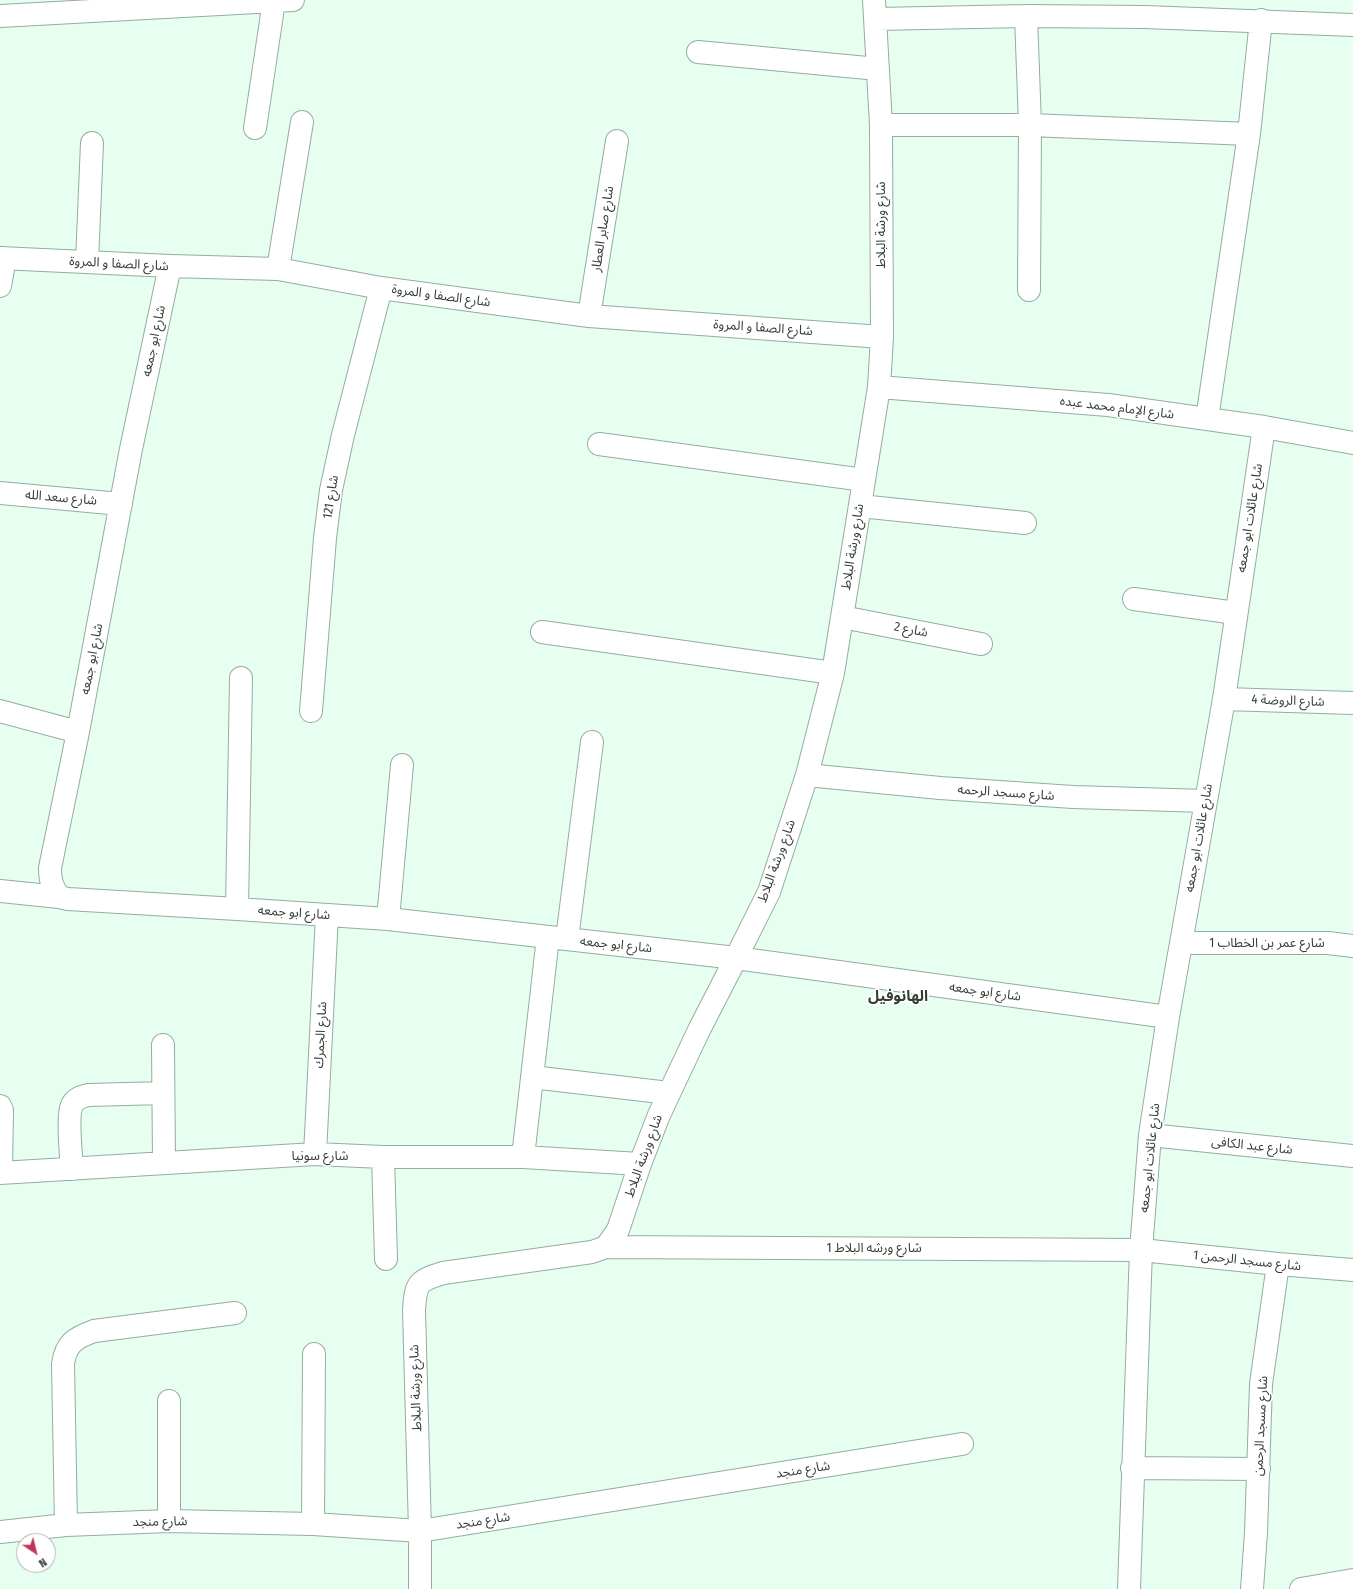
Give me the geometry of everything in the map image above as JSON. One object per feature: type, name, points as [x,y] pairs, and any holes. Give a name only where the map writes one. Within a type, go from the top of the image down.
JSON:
[{"type":"street","points":[[0,16],[284,1],[255,128]]},
{"type":"street","points":[[875,10],[1026,16],[1261,20],[1353,25]]},
{"type":"street","name":"شارع ورشة البلاط","points":[[420,1589],[420,1531],[414,1310],[415,1291],[424,1279],[443,1273],[592,1252],[606,1247],[618,1230],[640,1164],[669,1093],[699,1030],[769,892],[807,775],[833,673],[879,387],[882,337],[881,125],[875,10]]},
{"type":"street","points":[[1026,16],[1030,125],[1029,290]]},
{"type":"street","points":[[1207,419],[1249,134],[1261,20]]},
{"type":"street","points":[[698,52],[878,69]]},
{"type":"street","points":[[278,269],[302,122]]},
{"type":"street","points":[[881,125],[1030,125],[1249,134]]},
{"type":"street","name":"شارع صابر العطار","points":[[589,316],[617,141]]},
{"type":"street","points":[[87,262],[92,143]]},
{"type":"street","points":[[0,286],[2,258]]},
{"type":"street","name":"شارع الصفا و المروة","points":[[2,258],[170,266],[278,269],[381,288],[589,316],[882,337]]},
{"type":"street","name":"شارع ابو جمعه","points":[[170,266],[121,504],[78,732],[50,868],[52,887],[59,897],[68,899],[388,919],[736,958],[1168,1017]]},
{"type":"street","name":"شارع 121","points":[[311,711],[325,538],[331,490],[343,435],[381,288]]},
{"type":"street","name":"شارع الإمام محمد عبده","points":[[879,387],[1108,405],[1264,427],[1353,443]]},
{"type":"street","name":"شارع عائلات ابو جمعه","points":[[1129,1589],[1132,1468],[1141,1250],[1150,1135],[1168,1017],[1224,699],[1264,427]]},
{"type":"street","points":[[599,444],[864,480]]},
{"type":"street","name":"شارع سعد الله","points":[[0,493],[121,504]]},
{"type":"street","points":[[860,506],[1025,523]]},
{"type":"street","points":[[1134,599],[1236,613]]},
{"type":"street","name":"شارع 2","points":[[842,617],[980,644]]},
{"type":"street","points":[[542,632],[833,673]]},
{"type":"street","points":[[237,909],[241,678]]},
{"type":"street","name":"شارع الروضة 4","points":[[1224,699],[1353,703]]},
{"type":"street","points":[[0,711],[78,732]]},
{"type":"street","points":[[523,1157],[532,1077],[592,742]]},
{"type":"street","points":[[388,919],[402,765]]},
{"type":"street","name":"شارع مسجد الرحمه","points":[[807,775],[940,788],[1049,796],[1206,801]]},
{"type":"street","points":[[0,891],[59,897]]},
{"type":"street","name":"شارع الجمرك","points":[[315,1154],[327,915]]},
{"type":"street","name":"شارع عمر بن الخطاب 1","points":[[1181,943],[1328,943],[1353,946]]},
{"type":"street","points":[[163,1045],[164,1163]]},
{"type":"street","points":[[532,1077],[669,1093]]},
{"type":"street","points":[[72,1169],[70,1114],[72,1105],[78,1098],[88,1095],[163,1093]]},
{"type":"street","points":[[0,1106],[2,1110],[0,1173]]},
{"type":"street","name":"شارع عبد الكافى","points":[[1150,1135],[1353,1156]]},
{"type":"street","name":"شارع سونيا","points":[[0,1173],[315,1154],[383,1157],[523,1157],[640,1164]]},
{"type":"street","points":[[383,1157],[386,1259]]},
{"type":"street","name":"شارع ورشه البلاط 1","points":[[606,1247],[1141,1250]]},
{"type":"street","name":"شارع مسجد الرحمن 1","points":[[1141,1250],[1353,1270]]},
{"type":"street","name":"شارع مسجد الرحمن","points":[[1252,1589],[1259,1469],[1261,1384],[1278,1264]]},
{"type":"street","points":[[66,1525],[63,1364],[64,1352],[71,1342],[94,1331],[235,1313]]},
{"type":"street","points":[[313,1524],[314,1354]]},
{"type":"street","points":[[168,1401],[169,1521]]},
{"type":"street","name":"شارع منجد","points":[[0,1532],[66,1525],[169,1521],[313,1524],[420,1531],[962,1444]]},
{"type":"street","points":[[1132,1468],[1259,1469]]},
{"type":"street","points":[[1301,1589],[1353,1580]]},
{"type":"district","name":"الهانوفيل","points":[[898,997]]}]
